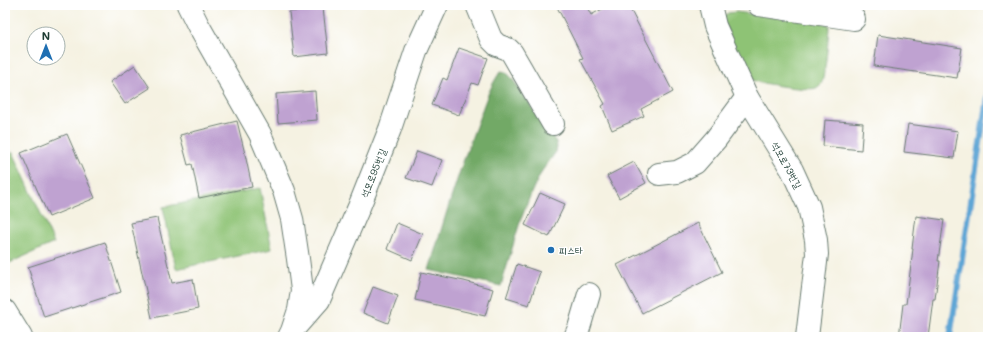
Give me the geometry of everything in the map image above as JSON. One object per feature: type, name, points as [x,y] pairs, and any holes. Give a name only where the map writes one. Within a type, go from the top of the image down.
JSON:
[{"type":"lane","name":"석모로95번길","points":[[188,5],[260,134],[284,191],[292,219],[302,290],[299,310],[290,334]]},
{"type":"lane","name":"석모로95번길","points":[[290,334],[319,300],[360,208],[390,129],[416,51],[437,5]]},
{"type":"lane","points":[[477,5],[491,38],[497,45],[508,49],[512,54],[553,124]]},
{"type":"lane","name":"석모로73번길","points":[[710,5],[715,26],[747,97],[792,170],[809,207],[815,234],[817,254],[807,337]]},
{"type":"lane","points":[[759,5],[854,19]]},
{"type":"lane","points":[[660,174],[677,172],[695,163],[716,139],[747,97]]},
{"type":"lane","points":[[575,337],[589,294]]},
{"type":"lane","points":[[5,311],[21,337]]},
{"type":"green space","points":[[736,12],[829,25],[828,46],[821,84],[816,88],[811,89],[796,88],[760,82],[746,76],[724,22],[724,16],[728,13]]},
{"type":"green space","points":[[501,71],[506,72],[511,77],[556,142],[557,147],[556,152],[542,171],[532,191],[520,222],[501,286],[429,270],[471,139],[488,95]]},
{"type":"green space","points":[[13,152],[54,243],[5,265],[5,156]]},
{"type":"green space","points":[[260,188],[272,249],[176,269],[163,207]]},
{"type":"building","points":[[556,5],[586,5],[591,15],[610,5],[628,5],[673,92],[641,109],[644,116],[612,130],[602,106],[605,104],[580,59],[583,58]]},
{"type":"building","points":[[323,8],[328,53],[294,57],[289,12]]},
{"type":"building","points":[[878,35],[962,48],[957,78],[874,66]]},
{"type":"building","points":[[459,48],[488,58],[478,85],[472,83],[459,115],[432,105],[443,78],[447,80]]},
{"type":"building","points":[[135,65],[150,88],[125,104],[110,82]]},
{"type":"building","points":[[315,91],[317,120],[278,123],[276,94]]},
{"type":"building","points":[[825,120],[863,123],[861,150],[823,146]]},
{"type":"building","points":[[237,121],[252,187],[199,198],[192,164],[188,165],[180,135]]},
{"type":"building","points":[[908,124],[958,131],[954,158],[904,152]]},
{"type":"building","points":[[67,134],[95,198],[49,217],[21,153]]},
{"type":"building","points":[[417,151],[442,160],[432,187],[406,178]]},
{"type":"building","points":[[634,162],[646,183],[619,198],[607,176]]},
{"type":"building","points":[[540,193],[565,204],[549,237],[525,225]]},
{"type":"building","points":[[916,216],[944,220],[938,261],[940,261],[935,299],[933,299],[928,337],[899,337],[903,304],[906,304]]},
{"type":"building","points":[[157,218],[172,283],[193,279],[198,309],[152,318],[131,223]]},
{"type":"building","points":[[397,223],[423,234],[412,260],[387,249]]},
{"type":"building","points":[[698,223],[722,272],[642,313],[617,265]]},
{"type":"building","points":[[105,242],[121,292],[44,317],[28,267]]},
{"type":"building","points":[[517,264],[540,272],[529,305],[506,298]]},
{"type":"building","points":[[421,272],[493,289],[485,316],[415,300]]},
{"type":"building","points":[[373,287],[398,296],[388,323],[363,313]]},
{"type":"waterway","points":[[950,337],[988,91]]},
{"type":"place","name":"피스타","points":[[551,250]]}]
